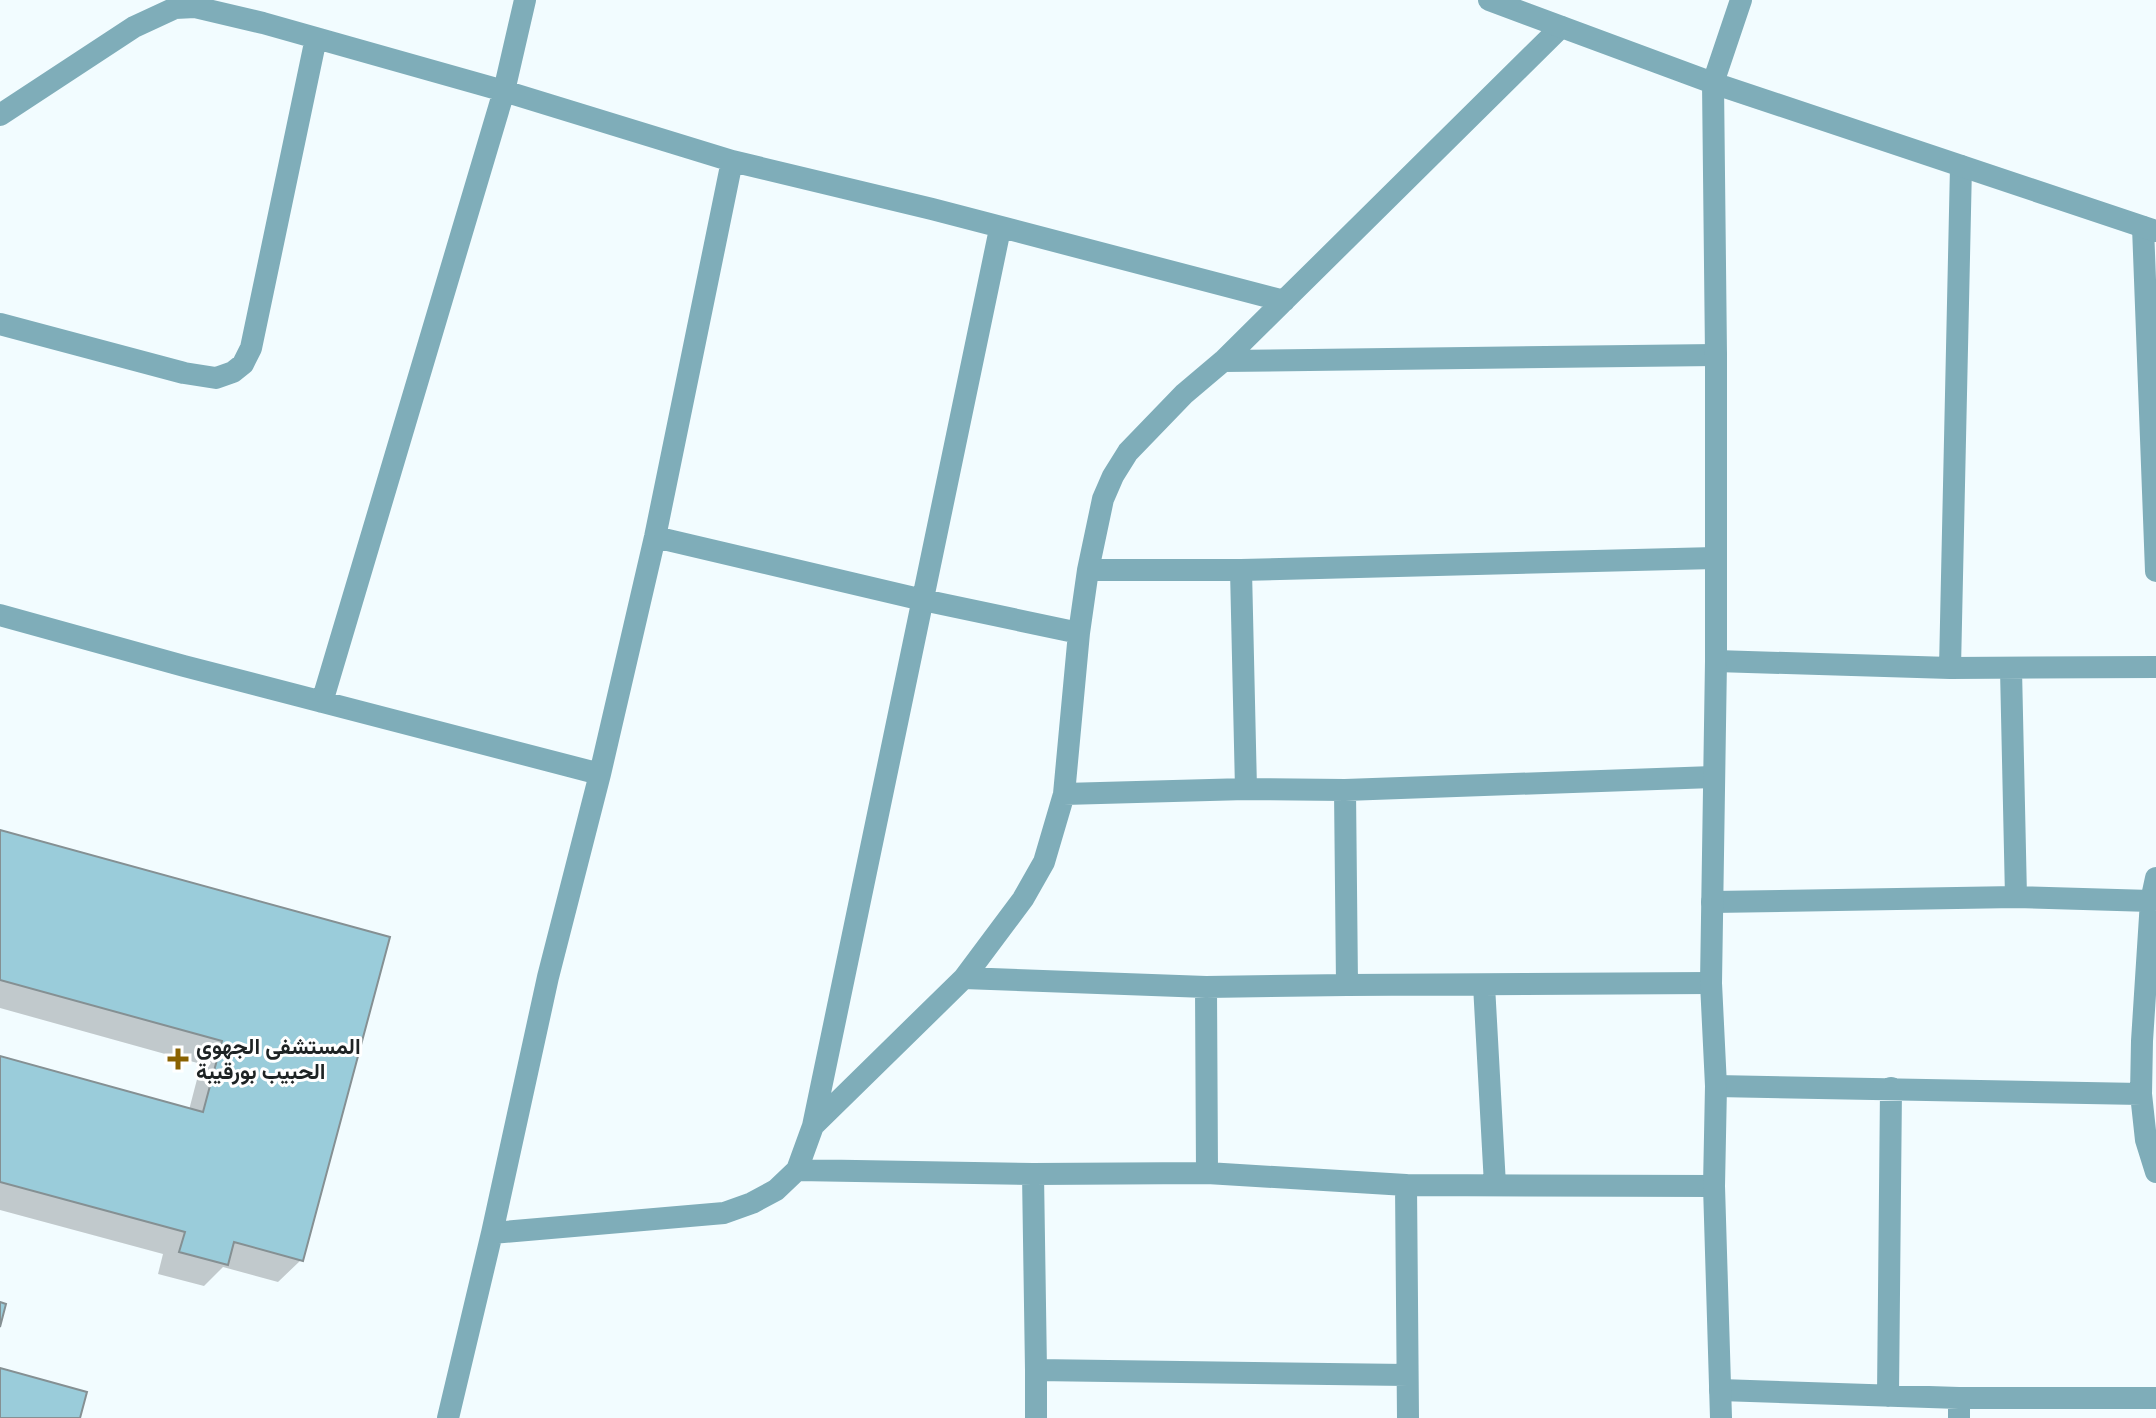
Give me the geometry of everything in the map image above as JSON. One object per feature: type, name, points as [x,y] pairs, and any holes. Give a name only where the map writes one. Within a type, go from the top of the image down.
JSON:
[{"type":"street","points":[[322,702],[504,91],[525,0]]},
{"type":"street","points":[[1489,0],[1713,83],[2150,229],[2156,571]]},
{"type":"street","points":[[1721,1418],[1714,1186],[1716,1086],[1711,983],[1716,661],[1713,83],[1741,0]]},
{"type":"street","points":[[0,115],[134,27],[175,8],[212,5],[732,161],[932,209],[1284,301]]},
{"type":"street","points":[[813,1126],[964,978],[1023,899],[1044,862],[1064,794],[1088,570],[1103,499],[1128,452],[1561,27]]},
{"type":"street","points":[[0,324],[205,377],[216,378],[233,372],[243,364],[251,348],[316,38]]},
{"type":"street","points":[[448,1418],[548,977],[600,774],[655,537],[732,161]]},
{"type":"street","points":[[1950,668],[1961,166]]},
{"type":"street","points":[[492,1233],[724,1213],[776,1190],[797,1170],[813,1126],[1000,229]]},
{"type":"street","points":[[1223,361],[1716,355]]},
{"type":"street","points":[[655,537],[1079,633]]},
{"type":"street","points":[[1088,570],[1241,570],[1715,558]]},
{"type":"street","points":[[1241,570],[1246,789]]},
{"type":"street","points":[[0,615],[600,774]]},
{"type":"street","points":[[1716,661],[2011,669],[2156,667]]},
{"type":"street","points":[[2011,669],[2016,897]]},
{"type":"street","points":[[1064,794],[1246,789],[1345,790],[1713,777]]},
{"type":"street","points":[[1345,790],[1347,985]]},
{"type":"street","points":[[2156,878],[2151,901],[2149,1041],[2141,1094],[2146,1140],[2156,1172]]},
{"type":"street","points":[[1712,902],[2016,897],[2151,901]]},
{"type":"street","points":[[964,978],[1206,987],[1711,983]]},
{"type":"street","points":[[1484,985],[1495,1185]]},
{"type":"street","points":[[1206,987],[1207,1173]]},
{"type":"street","points":[[1716,1086],[2141,1094]]},
{"type":"street","points":[[1888,1396],[1891,1088]]},
{"type":"street","points":[[797,1170],[1207,1173],[1406,1185],[1714,1186]]},
{"type":"street","points":[[1033,1174],[1036,1418]]},
{"type":"street","points":[[1406,1185],[1408,1418]]},
{"type":"street","points":[[1036,1370],[1407,1375]]},
{"type":"street","points":[[1720,1390],[1888,1396],[1959,1408],[2156,1398]]},
{"type":"building","name":"المستشفى الجهوي الحبيب بورقيبة","points":[[0,830],[390,937],[303,1261],[234,1242],[228,1265],[179,1252],[185,1232],[0,1182],[0,1056],[203,1112],[222,1041],[0,980]]},
{"type":"building","points":[[0,1302],[6,1304],[0,1327]]},
{"type":"building","points":[[0,1368],[87,1392],[80,1418],[0,1418]]},
{"type":"place","name":"المستشفى الجهوي الحبيب بورقيبة","points":[[178,1059]]}]
